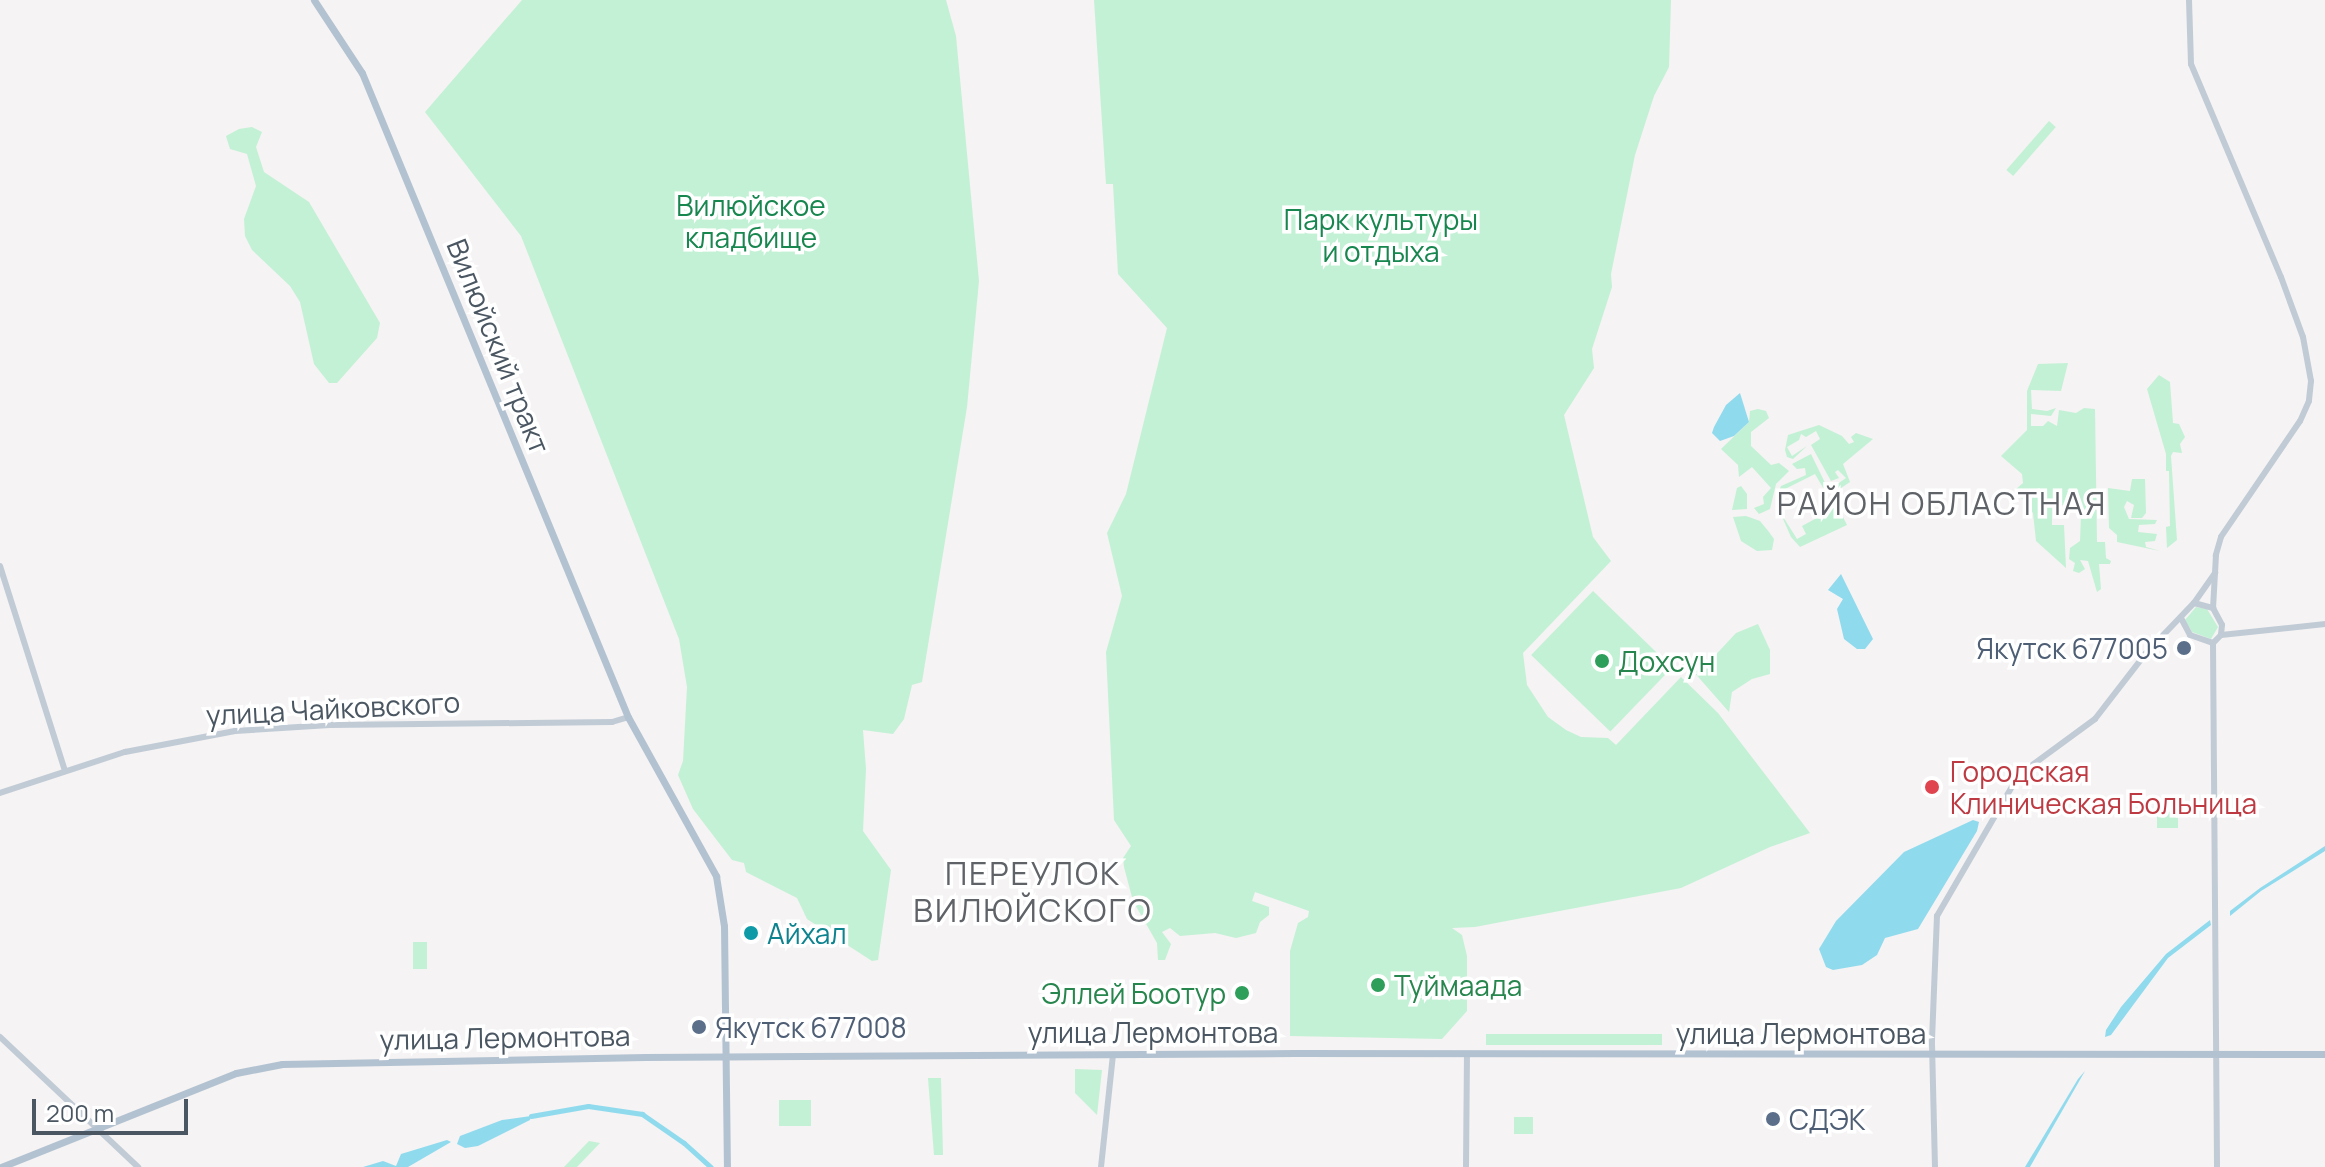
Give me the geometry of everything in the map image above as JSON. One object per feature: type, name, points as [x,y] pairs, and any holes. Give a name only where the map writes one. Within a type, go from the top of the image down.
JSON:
[{"type":"main road","name":"Вилюйский тракт","points":[[314,0],[362,73],[628,717],[716,876],[723,906],[728,1057],[727,1167]]},
{"type":"main road","name":"улица Лермонтова","points":[[1,1167],[262,1066],[463,1059],[728,1057],[2325,1054]]},
{"type":"street","points":[[2189,0],[2191,64],[2281,277],[2303,337],[2311,381],[2309,401],[2300,421],[2221,537],[2213,608],[2222,625],[2231,632]]},
{"type":"street","points":[[0,566],[65,771]]},
{"type":"street","points":[[1935,1167],[1932,1053],[1933,934],[1937,916],[2014,783],[2024,771],[2095,719],[2146,653],[2194,603],[2215,573]]},
{"type":"street","points":[[2194,603],[2213,608]]},
{"type":"street","points":[[2181,618],[2184,630]]},
{"type":"street","points":[[2217,1167],[2213,643],[2221,635],[2231,632],[2325,624]]},
{"type":"street","points":[[2221,635],[2222,625]]},
{"type":"street","points":[[2171,627],[2184,630],[2198,640],[2213,643]]},
{"type":"street","name":"улица Чайковского","points":[[0,793],[65,771],[181,739],[235,731],[316,725],[612,722],[628,717]]},
{"type":"street","points":[[0,1037],[138,1167]]},
{"type":"street","points":[[1101,1167],[1113,1055]]},
{"type":"street","points":[[1466,1167],[1467,1055]]},
{"type":"green space","name":"Вилюйское кладбище","points":[[522,0],[946,0],[956,36],[979,281],[967,407],[922,682],[912,685],[904,719],[893,734],[863,730],[866,769],[863,831],[891,870],[878,960],[872,961],[807,919],[797,898],[746,872],[744,863],[732,860],[693,809],[678,775],[683,761],[687,687],[679,639],[521,236],[425,112]]},
{"type":"green space","name":"Парк культуры и отдыха","points":[[1094,0],[1671,0],[1669,67],[1654,96],[1635,155],[1611,274],[1612,287],[1592,349],[1594,368],[1564,415],[1593,537],[1611,561],[1523,653],[1527,685],[1548,717],[1566,730],[1581,737],[1608,738],[1616,745],[1681,677],[1718,713],[1810,833],[1770,847],[1681,888],[1475,927],[1452,928],[1462,935],[1467,956],[1467,1011],[1442,1039],[1290,1036],[1290,951],[1298,923],[1308,917],[1309,911],[1255,892],[1252,901],[1269,907],[1269,915],[1260,922],[1256,933],[1236,938],[1215,933],[1180,936],[1170,928],[1162,932],[1171,944],[1165,960],[1158,960],[1157,943],[1133,901],[1124,867],[1123,858],[1131,846],[1114,820],[1106,652],[1122,596],[1107,533],[1126,494],[1167,328],[1118,274],[1113,184],[1106,184]]},
{"type":"green space","points":[[2049,121],[2056,127],[2013,176],[2006,170]]},
{"type":"green space","points":[[252,127],[262,132],[256,147],[264,172],[309,202],[380,323],[377,338],[337,383],[329,383],[314,364],[300,302],[290,286],[252,250],[245,236],[244,219],[256,186],[247,154],[230,149],[226,136]]},
{"type":"green space","points":[[2068,363],[2061,391],[2031,390],[2032,409],[2047,411],[2056,408],[2051,416],[2031,414],[2031,426],[2043,426],[2048,421],[2057,426],[2059,410],[2076,413],[2084,408],[2095,409],[2097,542],[2105,542],[2106,558],[2111,561],[2110,564],[2099,564],[2101,589],[2097,592],[2088,561],[2080,560],[2085,569],[2079,573],[2073,571],[2075,563],[2069,559],[2070,548],[2080,541],[2081,515],[2087,510],[2065,505],[2052,507],[2052,525],[2064,525],[2066,568],[2036,541],[2033,513],[2015,490],[2023,483],[2022,474],[2001,456],[2027,430],[2027,391],[2038,364]]},
{"type":"green space","points":[[2159,375],[2170,382],[2173,423],[2179,424],[2185,437],[2180,444],[2182,453],[2173,452],[2171,456],[2177,540],[2167,548],[2166,527],[2170,526],[2169,471],[2166,471],[2166,454],[2147,389]]},
{"type":"green space","points":[[1750,411],[1766,411],[1769,418],[1751,432],[1751,446],[1771,465],[1779,463],[1789,471],[1776,484],[1770,509],[1759,514],[1754,508],[1764,504],[1763,497],[1771,488],[1752,467],[1739,477],[1738,465],[1721,449],[1749,422]]},
{"type":"green space","points":[[1819,425],[1842,436],[1849,444],[1854,442],[1851,437],[1856,433],[1873,439],[1843,464],[1850,482],[1838,490],[1834,489],[1836,485],[1846,478],[1838,470],[1835,472],[1839,478],[1831,481],[1811,445],[1820,439],[1816,431],[1806,437],[1801,434],[1799,440],[1787,447],[1792,456],[1807,446],[1793,459],[1787,457],[1785,450],[1788,435]]},
{"type":"green space","points":[[1811,454],[1828,489],[1825,491],[1815,474],[1781,491],[1786,503],[1777,508],[1781,486],[1806,475],[1805,468],[1797,469],[1792,464]]},
{"type":"green space","points":[[2132,479],[2145,479],[2146,513],[2142,518],[2131,518],[2134,505],[2127,501],[2124,507],[2129,519],[2157,520],[2155,524],[2139,525],[2138,532],[2157,534],[2155,541],[2145,542],[2146,547],[2160,551],[2117,542],[2117,535],[2109,528],[2108,488],[2130,491]]},
{"type":"green space","points":[[1741,486],[1747,494],[1747,509],[1732,510],[1737,488]]},
{"type":"green space","points":[[1825,498],[1835,501],[1847,525],[1800,547],[1791,537],[1780,512],[1797,539],[1806,534],[1802,526],[1826,513],[1820,501]]},
{"type":"green space","points":[[1746,516],[1760,521],[1769,532],[1774,539],[1772,550],[1757,551],[1741,541],[1733,517]]},
{"type":"green space","name":"Дохсун","points":[[1593,591],[1672,667],[1610,731],[1531,655]]},
{"type":"green space","points":[[2196,607],[2207,609],[2218,627],[2211,639],[2192,632],[2185,620]]},
{"type":"green space","points":[[1758,624],[1770,650],[1770,674],[1752,679],[1732,692],[1729,712],[1693,671],[1709,662],[1736,633]]},
{"type":"green space","points":[[2157,812],[2178,812],[2178,828],[2157,828]]},
{"type":"green space","points":[[413,942],[427,942],[427,969],[413,969]]},
{"type":"green space","points":[[1486,1034],[1662,1034],[1662,1045],[1486,1045]]},
{"type":"green space","points":[[1075,1069],[1102,1070],[1097,1115],[1075,1093]]},
{"type":"green space","points":[[928,1078],[941,1078],[943,1155],[934,1155]]},
{"type":"green space","points":[[779,1100],[811,1100],[811,1126],[779,1126]]},
{"type":"green space","points":[[1514,1117],[1533,1117],[1533,1134],[1514,1134]]},
{"type":"green space","points":[[589,1141],[600,1143],[577,1167],[564,1167]]},
{"type":"water","points":[[1740,393],[1749,422],[1734,436],[1720,441],[1712,433],[1714,427],[1726,405]]},
{"type":"water","points":[[1841,574],[1873,639],[1865,649],[1857,649],[1844,639],[1837,609],[1843,599],[1828,590]]},
{"type":"water","points":[[1973,820],[1979,822],[1977,831],[1918,929],[1885,938],[1877,955],[1862,965],[1833,970],[1826,967],[1819,949],[1836,921],[1904,852]]},
{"type":"water","points":[[2325,846],[2325,851],[2261,891],[2230,916],[2230,911],[2260,888]]},
{"type":"water","points":[[2210,920],[2211,925],[2168,958],[2111,1035],[2105,1037],[2106,1030],[2121,1007],[2166,954]]},
{"type":"water","points":[[2085,1071],[2030,1167],[2025,1167],[2078,1079]]},
{"type":"water","points":[[531,1116],[530,1120],[478,1146],[465,1148],[457,1144],[460,1136],[502,1120]]},
{"type":"water","points":[[447,1140],[451,1142],[408,1167],[363,1167],[383,1161],[396,1166],[401,1154]]},
{"type":"waterway","points":[[531,1116],[588,1106],[642,1114],[684,1143],[711,1167]]},
{"type":"place","name":"Якутск 677005","points":[[2184,648]]},
{"type":"place","name":"Дохсун","points":[[1602,661]]},
{"type":"place","name":"Городская Клиническая Больница","points":[[1932,787]]},
{"type":"place","name":"Айхал","points":[[751,933]]},
{"type":"place","name":"Туймаада","points":[[1378,985]]},
{"type":"place","name":"Эллей Боотур","points":[[1242,993]]},
{"type":"place","name":"Якутск 677008","points":[[699,1027]]},
{"type":"place","name":"СДЭК","points":[[1773,1119]]},
{"type":"district","name":"РАЙОН ОБЛАСТНАЯ","points":[[1942,503]]},
{"type":"district","name":"ПЕРЕУЛОК ВИЛЮЙСКОГО","points":[[1033,892]]}]
